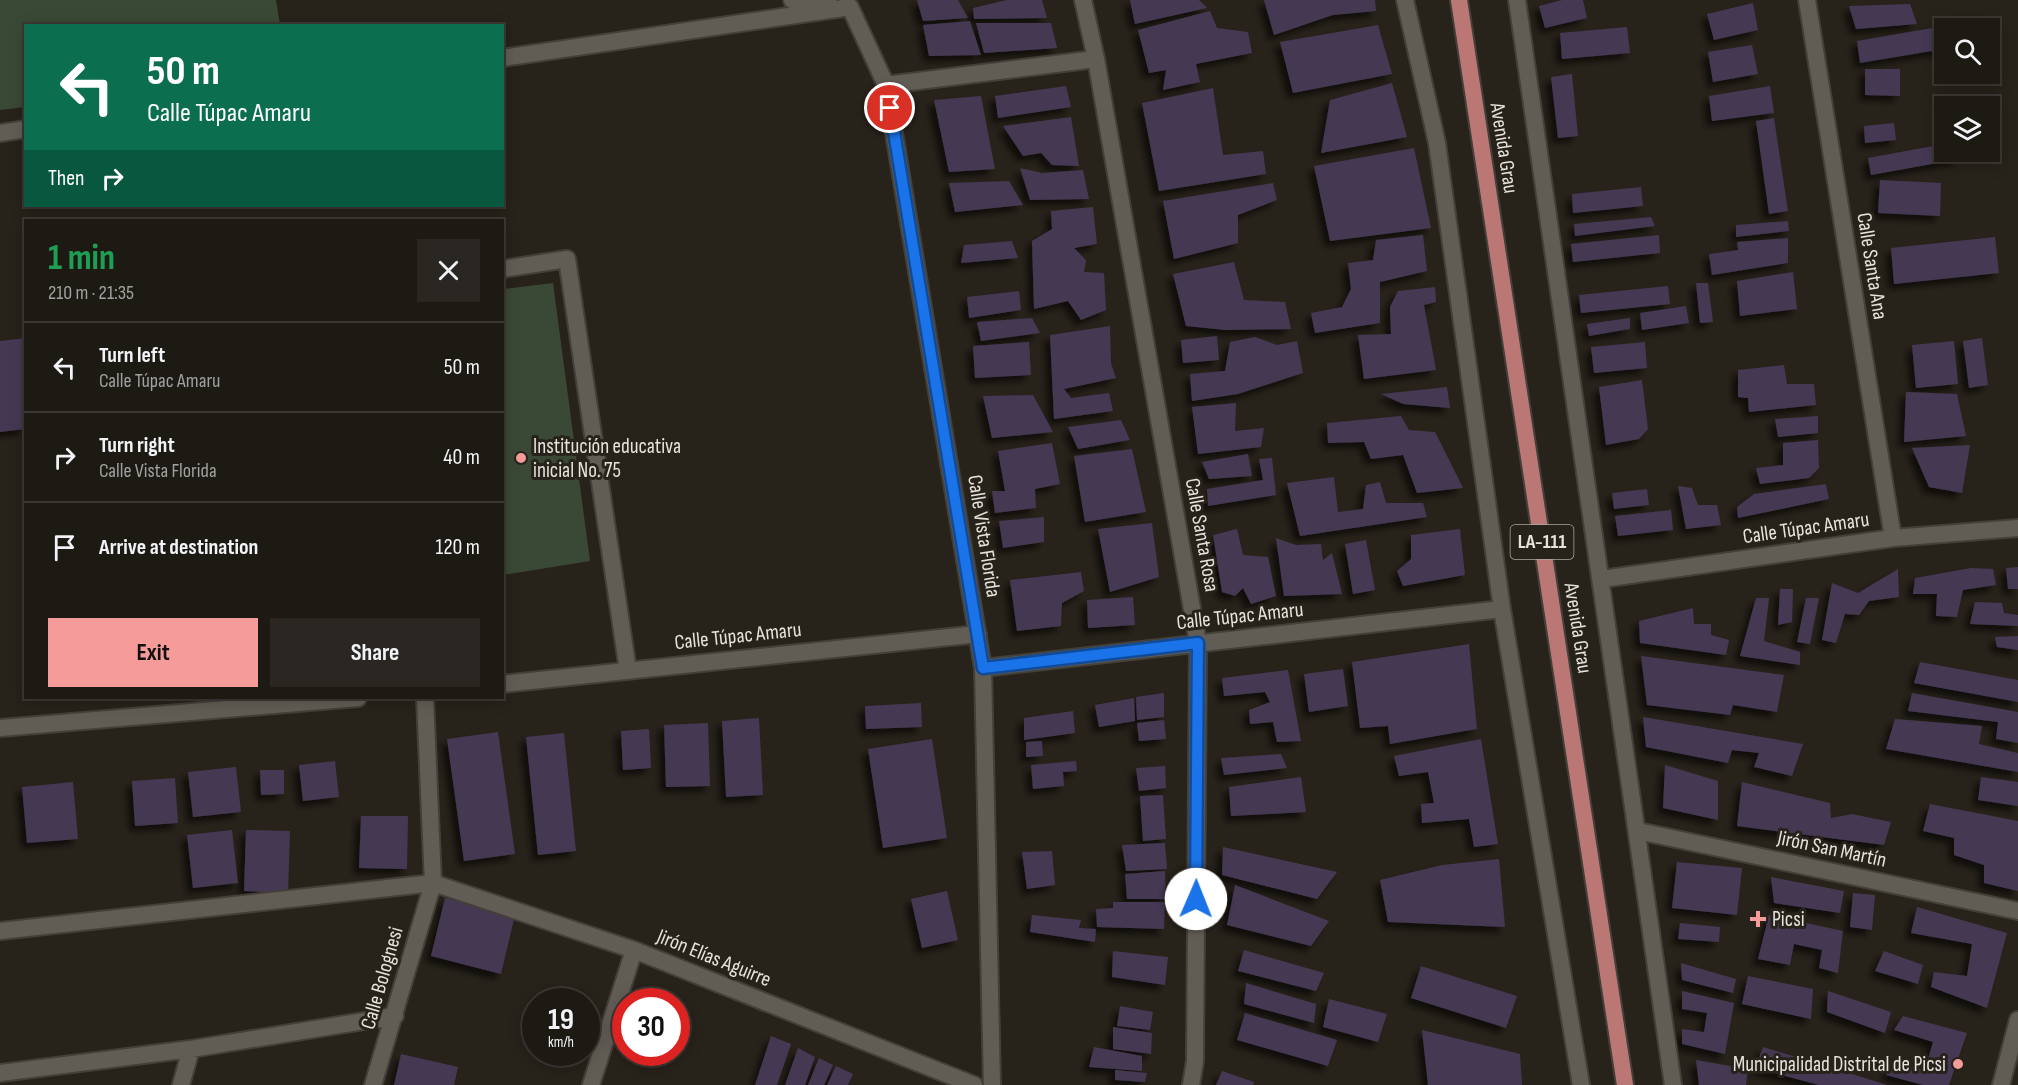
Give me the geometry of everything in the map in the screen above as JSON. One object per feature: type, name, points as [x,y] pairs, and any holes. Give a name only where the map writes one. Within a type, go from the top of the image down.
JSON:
[{"type":"main road","name":"Avenida Grau","points":[[1459,0],[1625,1085]]},
{"type":"street","points":[[792,0],[850,7]]},
{"type":"street","name":"Calle Santa Rosa","points":[[1083,0],[1096,59],[1198,643],[1195,1061],[1191,1085]]},
{"type":"street","points":[[1405,0],[1437,143],[1502,609],[1581,1085]]},
{"type":"street","points":[[1516,0],[1602,579],[1672,1085]]},
{"type":"street","name":"Calle Santa Ana","points":[[1807,0],[1893,538]]},
{"type":"street","points":[[504,58],[850,7]]},
{"type":"street","name":"Calle Vista Florida","points":[[850,7],[886,85],[983,668],[992,1085]]},
{"type":"street","points":[[886,85],[1096,59]]},
{"type":"street","points":[[0,133],[24,129]]},
{"type":"street","points":[[504,269],[567,259],[628,670]]},
{"type":"street","name":"Calle Túpac Amaru","points":[[1602,579],[1893,538],[2018,528]]},
{"type":"street","name":"Calle Túpac Amaru","points":[[983,668],[1502,609]]},
{"type":"street","name":"Calle Túpac Amaru","points":[[504,684],[978,634]]},
{"type":"street","points":[[0,728],[346,699]]},
{"type":"street","name":"Calle Bolognesi","points":[[373,1085],[433,883],[425,699]]},
{"type":"street","name":"Jirón San Martín","points":[[1638,831],[2018,911]]},
{"type":"street","points":[[0,931],[433,883]]},
{"type":"street","name":"Jirón Elías Aguirre","points":[[433,883],[634,950],[974,1085]]},
{"type":"street","points":[[591,1085],[634,950]]},
{"type":"street","points":[[0,1073],[191,1049],[395,1016]]},
{"type":"street","points":[[2001,1085],[2018,1020]]},
{"type":"street","points":[[181,1085],[191,1049]]},
{"type":"street","points":[[0,1073],[12,1085]]},
{"type":"green space","points":[[0,0],[276,0],[280,24],[24,24],[24,107],[0,110]]},
{"type":"green space","points":[[553,283],[590,561],[504,575],[504,289]]},
{"type":"building","points":[[917,0],[958,0],[968,18],[923,21]]},
{"type":"building","points":[[1007,0],[1042,0],[1047,18],[974,19],[973,8]]},
{"type":"building","points":[[1130,0],[1199,0],[1207,8],[1135,24]]},
{"type":"building","points":[[1264,0],[1375,0],[1376,11],[1333,15],[1274,35]]},
{"type":"building","points":[[1562,0],[1583,0],[1587,18],[1545,28],[1539,6]]},
{"type":"building","points":[[1753,3],[1758,30],[1714,40],[1707,14]]},
{"type":"building","points":[[1910,4],[1917,24],[1856,29],[1849,6]]},
{"type":"building","points":[[1210,11],[1217,28],[1248,32],[1252,53],[1196,64],[1200,82],[1163,90],[1166,70],[1149,73],[1138,30]]},
{"type":"building","points":[[970,21],[981,55],[929,56],[923,25]]},
{"type":"building","points":[[976,23],[1051,23],[1057,48],[984,53]]},
{"type":"building","points":[[1378,25],[1392,74],[1293,93],[1280,42]]},
{"type":"building","points":[[1627,27],[1630,53],[1562,59],[1560,33]]},
{"type":"building","points":[[1934,28],[1934,51],[1860,63],[1857,41]]},
{"type":"building","points":[[1752,45],[1758,74],[1713,82],[1708,52]]},
{"type":"building","points":[[1865,69],[1900,69],[1900,96],[1865,95]]},
{"type":"building","points":[[1572,74],[1578,136],[1558,138],[1551,77]]},
{"type":"building","points":[[1392,83],[1407,137],[1321,153],[1330,100]]},
{"type":"building","points":[[1066,86],[1071,107],[998,118],[995,96]]},
{"type":"building","points":[[1770,86],[1774,113],[1712,121],[1709,96]]},
{"type":"building","points":[[1213,88],[1223,155],[1263,151],[1266,174],[1159,191],[1142,103]]},
{"type":"building","points":[[981,96],[995,169],[949,172],[934,100]]},
{"type":"building","points":[[1071,117],[1079,166],[1052,165],[1041,153],[1023,156],[1003,126]]},
{"type":"building","points":[[1774,118],[1788,211],[1769,214],[1756,121]]},
{"type":"building","points":[[1894,123],[1896,140],[1865,143],[1864,126]]},
{"type":"building","points":[[1934,146],[1934,162],[1943,162],[1871,175],[1868,158]]},
{"type":"building","points":[[1414,148],[1431,228],[1330,241],[1314,166]]},
{"type":"building","points":[[1020,168],[1042,173],[1083,170],[1089,199],[1030,200]]},
{"type":"building","points":[[1880,180],[1941,183],[1940,216],[1878,213]]},
{"type":"building","points":[[1009,181],[1023,205],[955,212],[949,183]]},
{"type":"building","points":[[1273,183],[1277,200],[1238,215],[1238,243],[1174,259],[1163,201]]},
{"type":"building","points":[[1641,187],[1643,206],[1573,213],[1572,194]]},
{"type":"building","points":[[1093,207],[1097,244],[1074,248],[1086,260],[1084,272],[1104,273],[1106,310],[1081,320],[1068,301],[1034,309],[1032,241],[1052,229],[1051,211]]},
{"type":"building","points":[[1651,217],[1655,226],[1575,236],[1574,224]]},
{"type":"building","points":[[1788,221],[1789,231],[1736,237],[1736,225]]},
{"type":"building","points":[[1423,235],[1427,271],[1380,282],[1380,323],[1315,333],[1311,313],[1342,307],[1351,289],[1348,263],[1373,260],[1376,240]]},
{"type":"building","points":[[1659,235],[1660,253],[1573,262],[1571,244]]},
{"type":"building","points":[[1995,237],[1999,273],[1894,284],[1891,248]]},
{"type":"building","points":[[1788,238],[1788,263],[1712,275],[1709,254],[1738,250],[1737,242]]},
{"type":"building","points":[[1012,241],[1018,258],[961,263],[964,245]]},
{"type":"building","points":[[1234,262],[1244,300],[1285,302],[1291,329],[1226,330],[1186,326],[1173,274]]},
{"type":"building","points":[[1793,272],[1797,309],[1740,316],[1737,281]]},
{"type":"building","points":[[1696,283],[1708,283],[1713,322],[1700,323]]},
{"type":"building","points":[[1668,286],[1670,304],[1581,313],[1579,295]]},
{"type":"building","points":[[1435,287],[1436,302],[1424,305],[1436,370],[1364,379],[1358,335],[1391,334],[1390,307],[1398,291]]},
{"type":"building","points":[[1019,291],[1021,310],[969,318],[967,297]]},
{"type":"building","points":[[1686,306],[1689,323],[1642,330],[1640,313]]},
{"type":"building","points":[[1032,318],[1040,333],[981,341],[977,322]]},
{"type":"building","points":[[1630,318],[1630,329],[1589,336],[1587,324]]},
{"type":"building","points":[[1110,326],[1111,363],[1116,378],[1064,389],[1071,398],[1109,393],[1113,411],[1054,419],[1050,335]]},
{"type":"building","points":[[1217,336],[1219,360],[1183,363],[1181,340]]},
{"type":"building","points":[[1255,337],[1277,345],[1297,341],[1303,373],[1238,394],[1192,401],[1190,374],[1225,371],[1230,342]]},
{"type":"building","points":[[24,338],[24,429],[0,432],[0,341]]},
{"type":"building","points":[[1982,338],[1988,385],[1969,388],[1963,341]]},
{"type":"building","points":[[1954,341],[1958,384],[1916,388],[1912,345]]},
{"type":"building","points":[[1029,342],[1031,375],[975,378],[973,346]]},
{"type":"building","points":[[1645,342],[1647,368],[1594,373],[1591,347]]},
{"type":"building","points":[[1784,365],[1787,384],[1814,384],[1816,405],[1749,412],[1748,398],[1738,397],[1738,370]]},
{"type":"building","points":[[1642,380],[1648,429],[1639,439],[1606,445],[1599,387]]},
{"type":"building","points":[[1447,387],[1450,408],[1403,404],[1381,394]]},
{"type":"building","points":[[1906,392],[1957,394],[1966,436],[1904,442]]},
{"type":"building","points":[[1033,395],[1053,432],[992,438],[983,396]]},
{"type":"building","points":[[1236,403],[1235,431],[1264,428],[1261,447],[1198,454],[1192,407]]},
{"type":"building","points":[[1401,416],[1409,430],[1435,432],[1463,488],[1417,493],[1403,455],[1371,459],[1364,442],[1328,443],[1327,423]]},
{"type":"building","points":[[1818,416],[1818,433],[1778,437],[1775,419]]},
{"type":"building","points":[[1121,420],[1130,440],[1078,449],[1068,427]]},
{"type":"building","points":[[1818,440],[1819,468],[1809,478],[1760,484],[1756,468],[1783,465],[1783,443]]},
{"type":"building","points":[[1052,443],[1060,484],[1035,489],[1036,508],[995,513],[992,491],[1005,491],[998,451]]},
{"type":"building","points":[[1970,445],[1962,493],[1929,487],[1912,448]]},
{"type":"building","points":[[1132,449],[1146,512],[1085,522],[1074,456]]},
{"type":"building","points":[[1248,454],[1252,476],[1209,479],[1202,462]]},
{"type":"building","points":[[1272,458],[1276,495],[1208,506],[1207,489],[1263,480],[1259,459]]},
{"type":"building","points":[[1334,477],[1338,512],[1363,509],[1366,485],[1380,482],[1386,503],[1423,503],[1427,517],[1300,536],[1287,483]]},
{"type":"building","points":[[1826,484],[1829,499],[1738,518],[1737,507],[1754,494]]},
{"type":"building","points":[[1678,486],[1692,488],[1698,505],[1717,505],[1721,525],[1686,529]]},
{"type":"building","points":[[1647,489],[1649,505],[1614,509],[1612,493]]},
{"type":"building","points":[[1671,510],[1673,530],[1618,536],[1615,516]]},
{"type":"building","points":[[1044,517],[1044,542],[1003,548],[999,521]]},
{"type":"building","points":[[1152,523],[1159,577],[1110,592],[1098,529]]},
{"type":"building","points":[[1237,529],[1243,555],[1268,557],[1276,596],[1251,604],[1243,588],[1235,596],[1222,592],[1213,535]]},
{"type":"building","points":[[1460,529],[1465,575],[1403,586],[1397,571],[1411,559],[1411,535]]},
{"type":"building","points":[[1276,538],[1296,545],[1321,544],[1323,560],[1332,553],[1342,594],[1284,596]]},
{"type":"building","points":[[1366,540],[1375,590],[1353,594],[1345,544]]},
{"type":"building","points":[[2018,567],[2018,589],[2008,589],[2006,568]]},
{"type":"building","points":[[1971,568],[1993,569],[1996,585],[1963,590],[1957,617],[1936,616],[1937,594],[1913,594],[1915,578]]},
{"type":"building","points":[[1898,569],[1899,597],[1869,601],[1859,615],[1845,614],[1836,643],[1822,640],[1832,583],[1858,593]]},
{"type":"building","points":[[1081,572],[1084,591],[1062,603],[1061,626],[1017,631],[1010,580]]},
{"type":"building","points":[[1780,589],[1793,589],[1792,622],[1778,625]]},
{"type":"building","points":[[1133,597],[1135,625],[1088,628],[1087,600]]},
{"type":"building","points":[[1756,598],[1769,598],[1764,641],[1800,652],[1800,665],[1740,656]]},
{"type":"building","points":[[1806,598],[1819,598],[1810,644],[1797,642]]},
{"type":"building","points":[[1975,602],[2002,603],[2004,613],[2018,615],[2018,626],[1970,624]]},
{"type":"building","points":[[1693,608],[1694,624],[1711,624],[1711,635],[1729,640],[1726,655],[1640,643],[1639,621]]},
{"type":"building","points":[[2018,636],[2018,650],[1997,647],[1995,637]]},
{"type":"building","points":[[1469,644],[1477,729],[1390,744],[1388,726],[1360,728],[1352,662]]},
{"type":"building","points":[[1641,656],[1784,675],[1777,712],[1733,705],[1730,715],[1647,705]]},
{"type":"building","points":[[1920,662],[2018,680],[2018,702],[1914,683]]},
{"type":"building","points":[[1343,669],[1348,706],[1309,712],[1304,674]]},
{"type":"building","points":[[1288,670],[1301,741],[1277,742],[1273,722],[1250,724],[1249,710],[1270,702],[1265,692],[1224,696],[1222,678]]},
{"type":"building","points":[[1164,693],[1164,717],[1137,720],[1136,697]]},
{"type":"building","points":[[1912,693],[2018,712],[2018,743],[1996,739],[1998,722],[1908,711]]},
{"type":"building","points":[[1134,698],[1135,721],[1099,727],[1095,705]]},
{"type":"building","points":[[921,703],[922,727],[866,729],[865,706]]},
{"type":"building","points":[[1073,711],[1075,733],[1024,740],[1024,718]]},
{"type":"building","points":[[1643,717],[1803,744],[1792,776],[1754,767],[1759,753],[1732,750],[1728,763],[1646,747]]},
{"type":"building","points":[[759,718],[763,795],[726,797],[722,721]]},
{"type":"building","points":[[1895,719],[1982,726],[1979,744],[2018,753],[2018,772],[1886,749]]},
{"type":"building","points":[[1164,720],[1166,739],[1139,741],[1137,723]]},
{"type":"building","points":[[708,723],[710,786],[666,787],[664,725]]},
{"type":"building","points":[[649,729],[651,768],[623,770],[621,731]]},
{"type":"building","points":[[498,732],[515,854],[464,861],[447,739]]},
{"type":"building","points":[[564,733],[576,851],[538,855],[526,737]]},
{"type":"building","points":[[932,739],[947,838],[883,848],[868,749]]},
{"type":"building","points":[[1481,739],[1498,844],[1474,847],[1469,819],[1422,823],[1421,804],[1434,803],[1428,772],[1399,776],[1394,756]]},
{"type":"building","points":[[1042,741],[1043,756],[1026,757],[1026,742]]},
{"type":"building","points":[[1281,754],[1287,768],[1224,775],[1221,758]]},
{"type":"building","points":[[335,761],[339,797],[303,801],[299,765]]},
{"type":"building","points":[[1076,761],[1077,771],[1063,772],[1064,786],[1033,789],[1031,765]]},
{"type":"building","points":[[1665,765],[1718,781],[1718,820],[1663,808]]},
{"type":"building","points":[[1165,766],[1166,788],[1139,791],[1136,768]]},
{"type":"building","points":[[236,767],[241,812],[193,817],[188,772]]},
{"type":"building","points":[[260,770],[284,770],[284,794],[261,795]]},
{"type":"building","points":[[1301,777],[1306,812],[1231,816],[1229,787]]},
{"type":"building","points":[[1981,777],[2018,782],[2018,806],[1978,800]]},
{"type":"building","points":[[175,778],[178,823],[135,826],[132,781]]},
{"type":"building","points":[[73,782],[78,839],[27,843],[22,787]]},
{"type":"building","points":[[1742,782],[1830,803],[1831,818],[1852,814],[1891,822],[1884,845],[1737,826]]},
{"type":"building","points":[[1163,795],[1166,839],[1143,841],[1140,796]]},
{"type":"building","points":[[1930,804],[2018,821],[2018,891],[1984,883],[1984,865],[1954,855],[1954,838],[1923,831]]},
{"type":"building","points":[[361,816],[408,816],[407,869],[359,868]]},
{"type":"building","points":[[232,830],[238,883],[193,888],[187,835]]},
{"type":"building","points":[[246,830],[290,831],[288,893],[244,891]]},
{"type":"building","points":[[1165,843],[1167,869],[1126,871],[1122,845]]},
{"type":"building","points":[[1223,847],[1337,872],[1317,899],[1222,875]]},
{"type":"building","points":[[1052,851],[1055,885],[1027,889],[1022,852]]},
{"type":"building","points":[[1499,859],[1505,927],[1388,922],[1380,880],[1442,865]]},
{"type":"building","points":[[1677,862],[1742,868],[1737,915],[1672,908]]},
{"type":"building","points":[[1165,871],[1166,899],[1127,899],[1125,874]]},
{"type":"building","points":[[1771,877],[1844,891],[1840,913],[1774,903]]},
{"type":"building","points":[[1235,885],[1329,921],[1311,946],[1227,925]]},
{"type":"building","points":[[947,891],[958,940],[922,948],[911,899]]},
{"type":"building","points":[[1853,893],[1875,895],[1872,930],[1850,927]]},
{"type":"building","points":[[445,898],[515,915],[501,974],[431,956]]},
{"type":"building","points":[[1113,902],[1165,902],[1164,929],[1097,927],[1096,909],[1113,908]]},
{"type":"building","points":[[1917,907],[2007,933],[1987,1008],[1931,987],[1934,972],[1967,976],[1972,944],[1911,933]]},
{"type":"building","points":[[1032,915],[1081,920],[1079,928],[1096,929],[1095,942],[1030,932]]},
{"type":"building","points":[[1769,915],[1843,931],[1838,973],[1819,968],[1822,950],[1794,944],[1790,965],[1758,959]]},
{"type":"building","points":[[1680,923],[1720,927],[1719,942],[1678,939]]},
{"type":"building","points":[[1244,950],[1324,973],[1316,991],[1238,971]]},
{"type":"building","points":[[1113,951],[1168,957],[1165,985],[1112,977]]},
{"type":"building","points":[[1884,951],[1923,965],[1918,984],[1875,971]]},
{"type":"building","points":[[1681,963],[1736,979],[1733,993],[1682,980]]},
{"type":"building","points":[[1421,966],[1517,996],[1506,1028],[1411,998]]},
{"type":"building","points":[[1748,976],[1813,989],[1811,1019],[1742,1004]]},
{"type":"building","points":[[1246,983],[1316,1004],[1314,1023],[1244,1004]]},
{"type":"building","points":[[1682,991],[1734,1003],[1725,1054],[1682,1044],[1682,1029],[1704,1032],[1707,1013],[1682,1009]]},
{"type":"building","points":[[1828,991],[1891,1012],[1885,1033],[1827,1012]]},
{"type":"building","points":[[1329,999],[1387,1014],[1378,1042],[1323,1027]]},
{"type":"building","points":[[1120,1006],[1153,1012],[1150,1030],[1117,1026]]},
{"type":"building","points":[[1245,1013],[1337,1040],[1328,1066],[1237,1040]]},
{"type":"building","points":[[1903,1016],[1967,1033],[1949,1085],[1923,1085],[1886,1075],[1892,1065],[1925,1069],[1933,1042],[1894,1030]]},
{"type":"building","points":[[1113,1027],[1152,1033],[1151,1054],[1113,1049]]},
{"type":"building","points":[[1422,1030],[1520,1054],[1522,1085],[1428,1085]]},
{"type":"building","points":[[771,1036],[791,1044],[777,1085],[755,1085]]},
{"type":"building","points":[[1094,1047],[1142,1056],[1142,1071],[1089,1067]]},
{"type":"building","points":[[1763,1047],[1887,1085],[1819,1085],[1755,1068]]},
{"type":"building","points":[[798,1048],[815,1057],[805,1085],[785,1085]]},
{"type":"building","points":[[401,1054],[458,1067],[454,1085],[394,1085]]},
{"type":"building","points":[[819,1058],[833,1065],[824,1085],[808,1085]]},
{"type":"building","points":[[1696,1060],[1748,1069],[1746,1085],[1699,1085]]},
{"type":"building","points":[[836,1066],[853,1074],[848,1085],[827,1085]]},
{"type":"building","points":[[1115,1070],[1147,1073],[1145,1082],[1115,1080]]},
{"type":"building","points":[[1222,1071],[1254,1082],[1253,1085],[1216,1085]]},
{"type":"place","name":"Institución educativa inicial No. 75","points":[[521,458]]},
{"type":"place","name":"Picsi","points":[[1758,919]]},
{"type":"place","name":"Municipalidad Distrital de Picsi","points":[[1958,1064]]},
{"type":"route","points":[[890,108],[983,668],[1198,643],[1196,899]]}]
